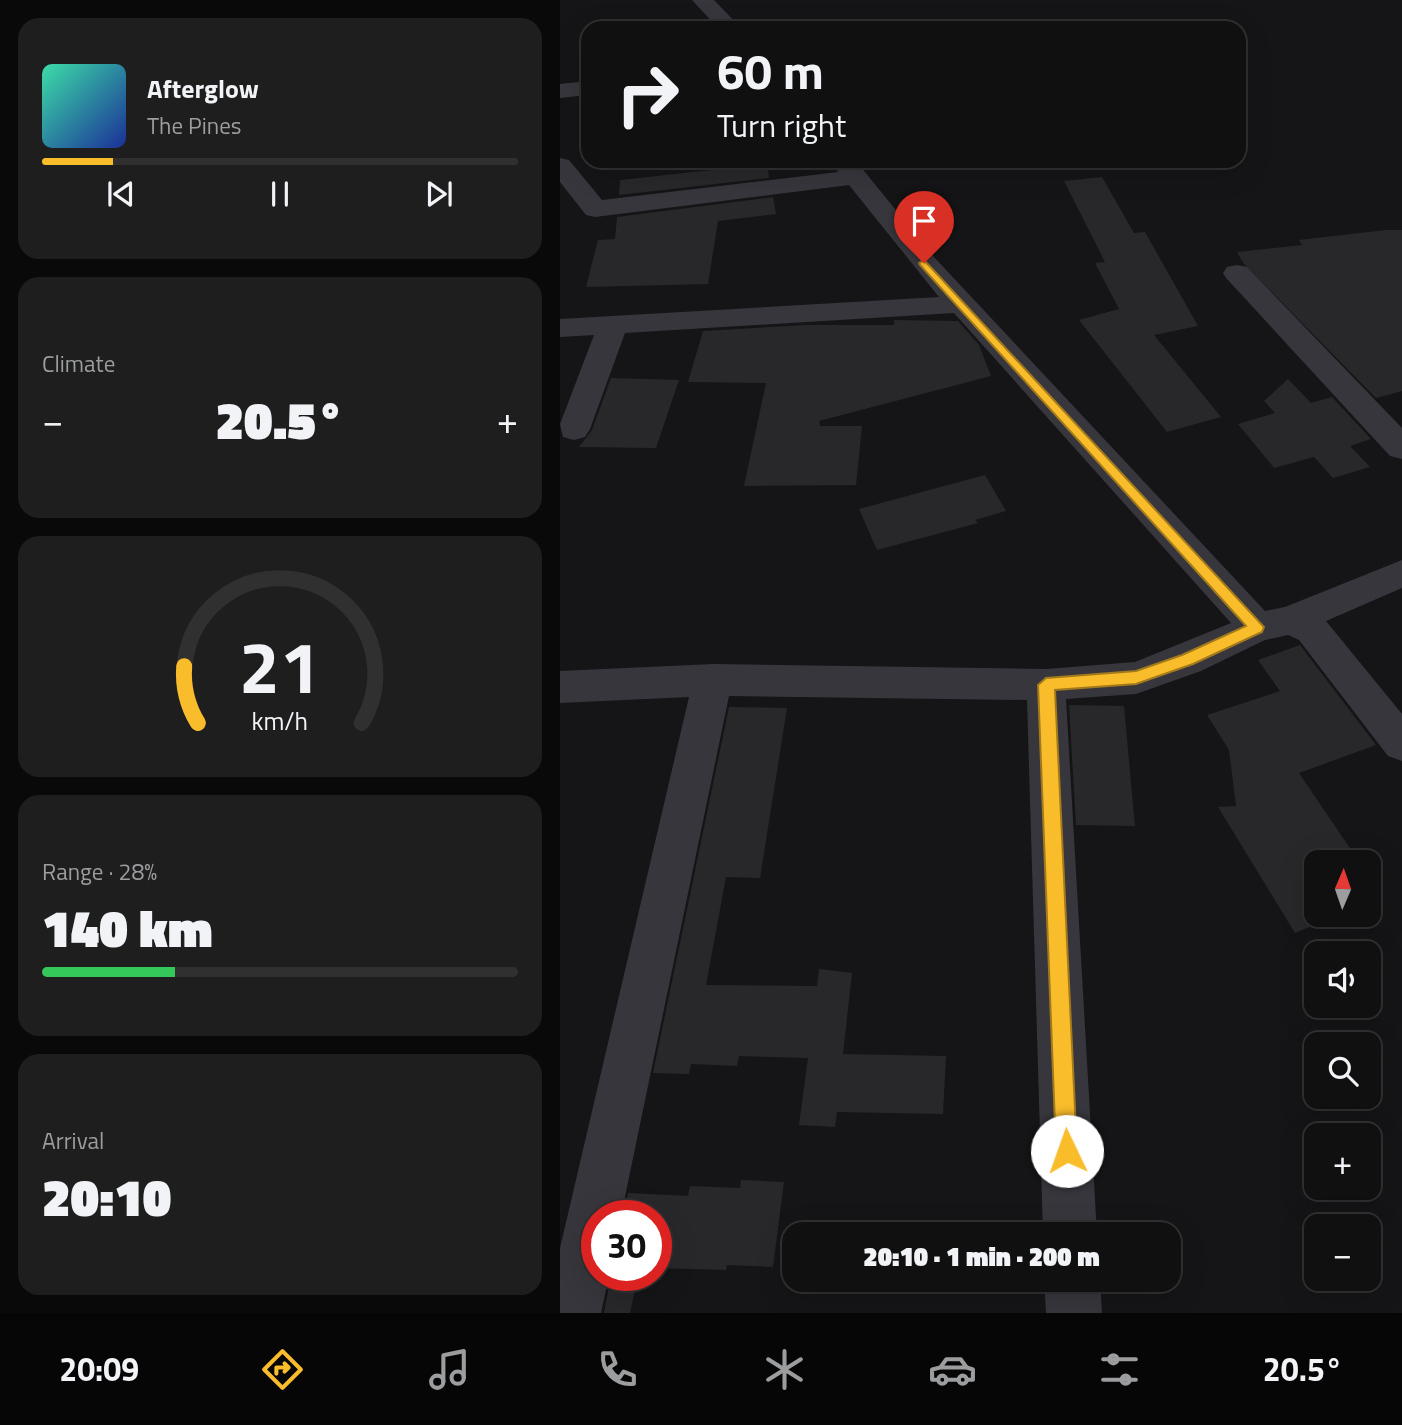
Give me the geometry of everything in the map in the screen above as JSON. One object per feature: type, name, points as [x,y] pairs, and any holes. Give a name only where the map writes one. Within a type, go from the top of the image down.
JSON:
[{"type":"street","points":[[702,0],[723,21]]},
{"type":"street","points":[[560,91],[581,89]]},
{"type":"street","points":[[560,165],[595,209],[850,169],[924,263],[962,304],[1274,624],[1312,630],[1402,744]]},
{"type":"street","points":[[1237,273],[1402,448]]},
{"type":"street","points":[[560,328],[962,304]]},
{"type":"street","points":[[575,429],[613,326]]},
{"type":"street","points":[[560,688],[713,680],[1046,685],[1136,678],[1402,573]]},
{"type":"street","points":[[573,1313],[713,680]]},
{"type":"street","points":[[1046,685],[1069,1222]]},
{"type":"street","points":[[1073,1292],[1074,1313]]},
{"type":"building","points":[[730,168],[768,168],[769,178],[619,195],[620,180]]},
{"type":"building","points":[[1102,177],[1134,233],[1145,232],[1198,326],[1154,335],[1221,417],[1167,432],[1079,320],[1119,309],[1095,263],[1105,262],[1064,181]]},
{"type":"building","points":[[773,197],[776,214],[718,221],[708,284],[586,287],[598,240],[615,239],[617,217]]},
{"type":"building","points":[[1402,230],[1402,391],[1376,398],[1244,264],[1237,252],[1302,245],[1299,240]]},
{"type":"building","points":[[894,320],[958,321],[979,345],[991,376],[819,421],[820,426],[862,426],[856,485],[744,486],[766,383],[688,382],[703,331],[807,325],[894,325]]},
{"type":"building","points":[[611,378],[679,380],[656,448],[579,447],[592,430]]},
{"type":"building","points":[[1288,379],[1311,403],[1332,397],[1371,439],[1350,446],[1370,467],[1333,478],[1314,457],[1274,468],[1238,424],[1275,413],[1264,401]]},
{"type":"building","points":[[985,475],[1006,511],[975,520],[978,523],[877,550],[859,509]]},
{"type":"building","points":[[1300,645],[1376,745],[1299,773],[1351,850],[1304,850],[1304,928],[1307,928],[1295,933],[1218,807],[1236,806],[1229,750],[1207,715],[1280,691],[1258,660]]},
{"type":"building","points":[[1069,705],[1124,706],[1135,826],[1076,825]]},
{"type":"building","points":[[729,707],[787,708],[760,878],[726,877],[706,985],[817,986],[819,969],[852,973],[843,1054],[946,1056],[943,1114],[837,1112],[835,1127],[799,1125],[808,1058],[739,1056],[737,1066],[691,1064],[689,1074],[653,1073]]},
{"type":"building","points":[[741,1180],[784,1182],[773,1267],[727,1265],[726,1270],[672,1268],[672,1200],[627,1200],[628,1193],[688,1196],[690,1186],[740,1188]]},
{"type":"building","points":[[608,1291],[635,1291],[630,1313],[604,1313]]},
{"type":"route","points":[[924,263],[1256,627],[1187,660],[1136,678],[1046,685],[1067,1151]]}]
